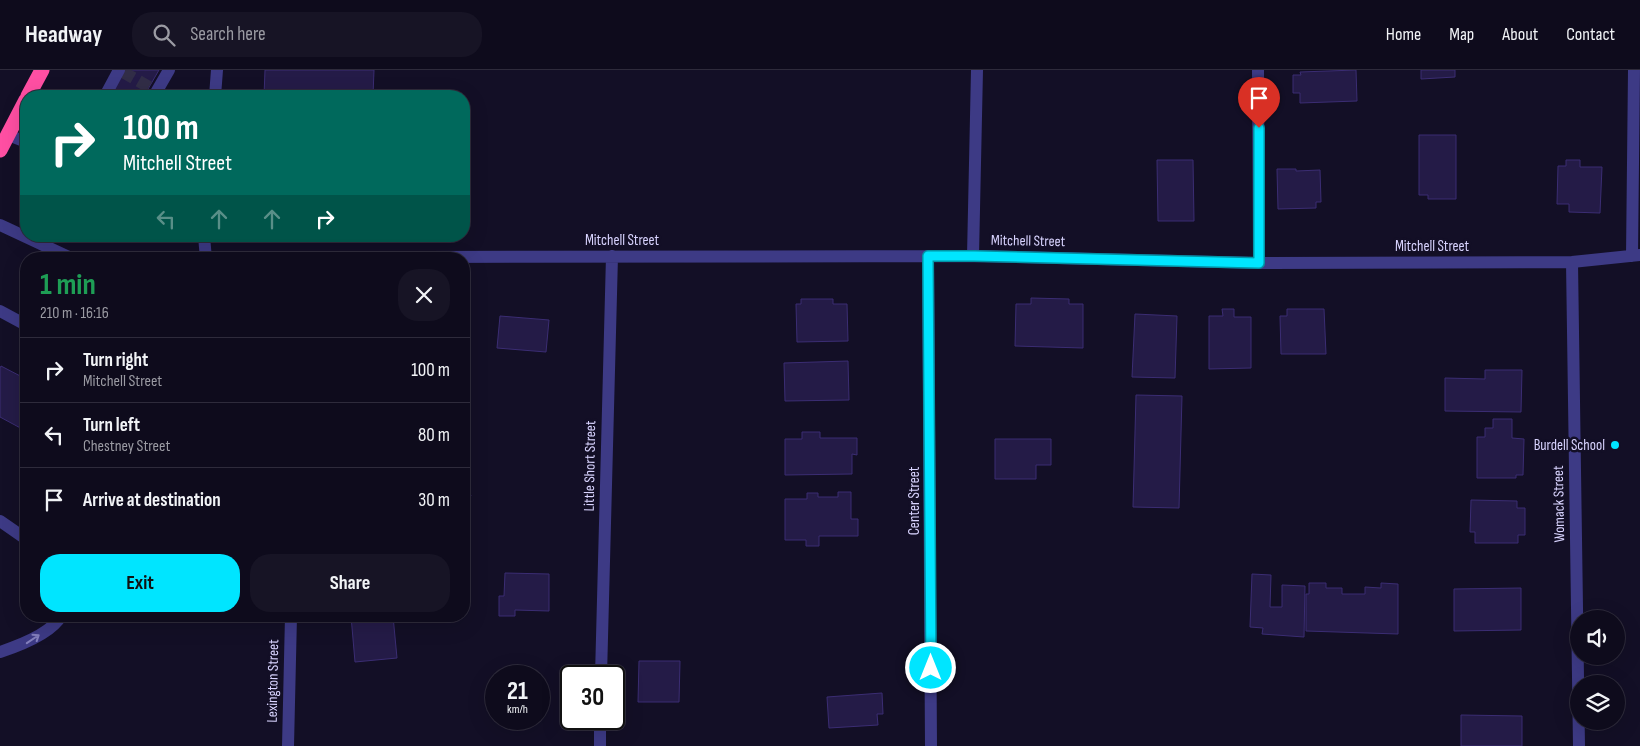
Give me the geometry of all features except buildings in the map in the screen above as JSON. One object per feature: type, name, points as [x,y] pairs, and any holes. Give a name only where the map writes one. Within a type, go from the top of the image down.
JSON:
[{"type":"highway","points":[[31,90],[42,70]]},
{"type":"highway","points":[[0,150],[20,112]]},
{"type":"street","points":[[154,90],[169,70]]},
{"type":"street","points":[[215,90],[217,70]]},
{"type":"street","points":[[974,256],[977,70]]},
{"type":"street","points":[[1258,70],[1259,263]]},
{"type":"street","points":[[1634,70],[1636,255]]},
{"type":"street","points":[[110,90],[121,71]]},
{"type":"street","points":[[8,135],[20,140]]},
{"type":"street","points":[[0,225],[20,235]]},
{"type":"street","points":[[36,242],[56,252]]},
{"type":"street","name":"Mitchell Street","points":[[470,257],[974,256],[1259,263],[1572,262],[1636,255]]},
{"type":"street","name":"Little Short Street","points":[[602,665],[612,256]]},
{"type":"street","name":"Center Street","points":[[928,256],[932,746]]},
{"type":"street","name":"Womack Street","points":[[1572,262],[1578,746]]},
{"type":"street","points":[[0,311],[20,322]]},
{"type":"street","points":[[0,521],[20,535]]},
{"type":"street","points":[[0,652],[25,644],[57,622]]},
{"type":"street","name":"Lexington Street","points":[[288,746],[291,622]]},
{"type":"street","points":[[600,730],[600,746]]},
{"type":"tunnel","points":[[123,72],[149,87]]},
{"type":"place","name":"Burdell School","points":[[1615,445]]},
{"type":"route","points":[[931,668],[928,256],[1259,263],[1259,128]]}]
